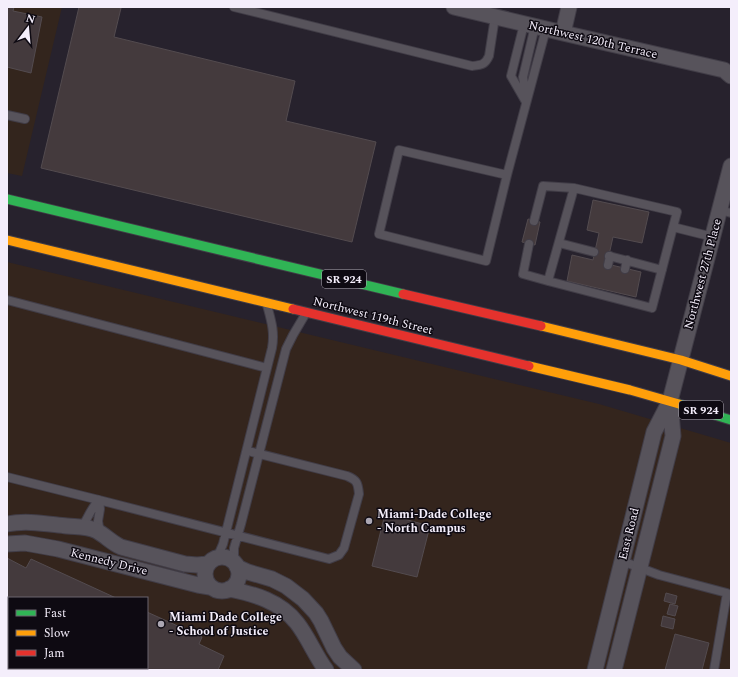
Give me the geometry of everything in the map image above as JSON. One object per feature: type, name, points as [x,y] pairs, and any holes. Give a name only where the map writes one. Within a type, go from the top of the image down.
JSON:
[{"type":"highway","name":"SR 924","points":[[7,199],[681,360],[731,376]]},
{"type":"highway","name":"Northwest 119th Street","points":[[7,240],[622,388],[731,420]]},
{"type":"street","name":"Northwest 120th Terrace","points":[[454,7],[724,70],[731,76]]},
{"type":"street","points":[[563,33],[569,7]]},
{"type":"street","name":"Northwest 27th Place","points":[[681,360],[712,237],[725,211],[731,166]]},
{"type":"street","name":"East Road","points":[[596,670],[654,432],[670,401],[681,360]]},
{"type":"street","name":"East Road","points":[[614,670],[673,436],[670,401]]},
{"type":"street","name":"Kennedy Drive","points":[[7,524],[31,522],[91,529],[100,533],[121,548],[190,565],[213,561],[221,557],[227,558],[235,565],[248,572],[272,579],[286,586],[303,599],[316,613],[340,657],[354,670]]},
{"type":"street","points":[[55,548],[53,540],[59,525]]},
{"type":"street","name":"Kennedy Drive","points":[[7,544],[25,543],[55,548],[210,587],[215,590],[221,591],[229,589],[263,598],[283,610],[297,622],[326,670]]},
{"type":"street","points":[[210,587],[205,577],[205,571],[213,561]]},
{"type":"street","points":[[229,589],[238,580],[239,574],[235,565]]},
{"type":"lane","points":[[234,7],[472,66],[480,65],[486,62],[489,56],[496,17]]},
{"type":"lane","points":[[526,102],[511,76],[535,26]]},
{"type":"lane","points":[[507,175],[399,150],[379,234],[486,260],[526,102],[535,26]]},
{"type":"lane","points":[[7,115],[25,118]]},
{"type":"lane","points":[[529,244],[523,274],[548,281],[619,296],[652,308],[677,212],[574,188],[543,186],[534,220]]},
{"type":"lane","points":[[548,281],[574,188]]},
{"type":"lane","points":[[673,227],[712,237]]},
{"type":"lane","points":[[559,243],[590,254]]},
{"type":"lane","points":[[609,259],[626,264],[662,270]]},
{"type":"lane","points":[[7,300],[267,368]]},
{"type":"lane","points":[[213,561],[223,544],[274,339],[267,303]]},
{"type":"lane","points":[[235,565],[234,548],[256,453],[286,349],[306,312]]},
{"type":"lane","points":[[7,477],[329,559],[339,555],[344,548],[352,521],[358,494],[357,482],[353,478],[347,476],[256,453]]},
{"type":"lane","points":[[82,527],[89,516],[92,506],[98,500]]},
{"type":"lane","points":[[98,500],[100,509],[98,521],[100,533]]},
{"type":"lane","points":[[622,561],[659,575],[727,593],[714,670]]},
{"type":"shaded area","points":[[7,7],[62,7],[22,176],[7,173]]},
{"type":"shaded area","name":"Miami-Dade College - North Campus","points":[[7,262],[599,404],[731,443],[731,670],[7,670]]},
{"type":"building","points":[[7,7],[14,7],[13,11],[42,17],[31,73],[7,67]]},
{"type":"building","points":[[79,7],[121,8],[114,37],[295,81],[286,121],[376,142],[352,242],[41,168]]},
{"type":"building","points":[[593,200],[649,212],[642,243],[613,237],[607,264],[641,272],[636,297],[567,281],[572,255],[593,260],[599,233],[587,230]]},
{"type":"building","points":[[528,219],[540,222],[535,245],[522,242]]},
{"type":"building","points":[[385,514],[430,526],[417,577],[372,566]]},
{"type":"building","name":"Miami Dade College - School of Justice","points":[[7,558],[26,568],[31,559],[114,597],[8,597],[8,669],[148,669],[148,612],[202,637],[199,644],[224,656],[218,670],[7,670]]},
{"type":"building","points":[[666,593],[677,596],[675,604],[664,601]]},
{"type":"building","points":[[670,604],[678,606],[675,616],[667,614]]},
{"type":"building","points":[[663,616],[675,619],[673,629],[661,626]]},
{"type":"building","points":[[675,634],[709,643],[702,670],[665,670]]},
{"type":"traffic: fast","points":[[7,199],[403,294]]},
{"type":"traffic: fast","points":[[679,404],[731,420]]},
{"type":"traffic: slow","points":[[7,240],[293,309]]},
{"type":"traffic: slow","points":[[541,326],[681,360],[731,376]]},
{"type":"traffic: slow","points":[[529,366],[630,390],[679,404]]},
{"type":"traffic: jam","points":[[403,294],[541,326]]},
{"type":"traffic: jam","points":[[293,309],[529,366]]},
{"type":"place","name":"Miami-Dade College - North Campus","points":[[369,521]]},
{"type":"place","name":"Miami Dade College - School of Justice","points":[[161,624]]}]
